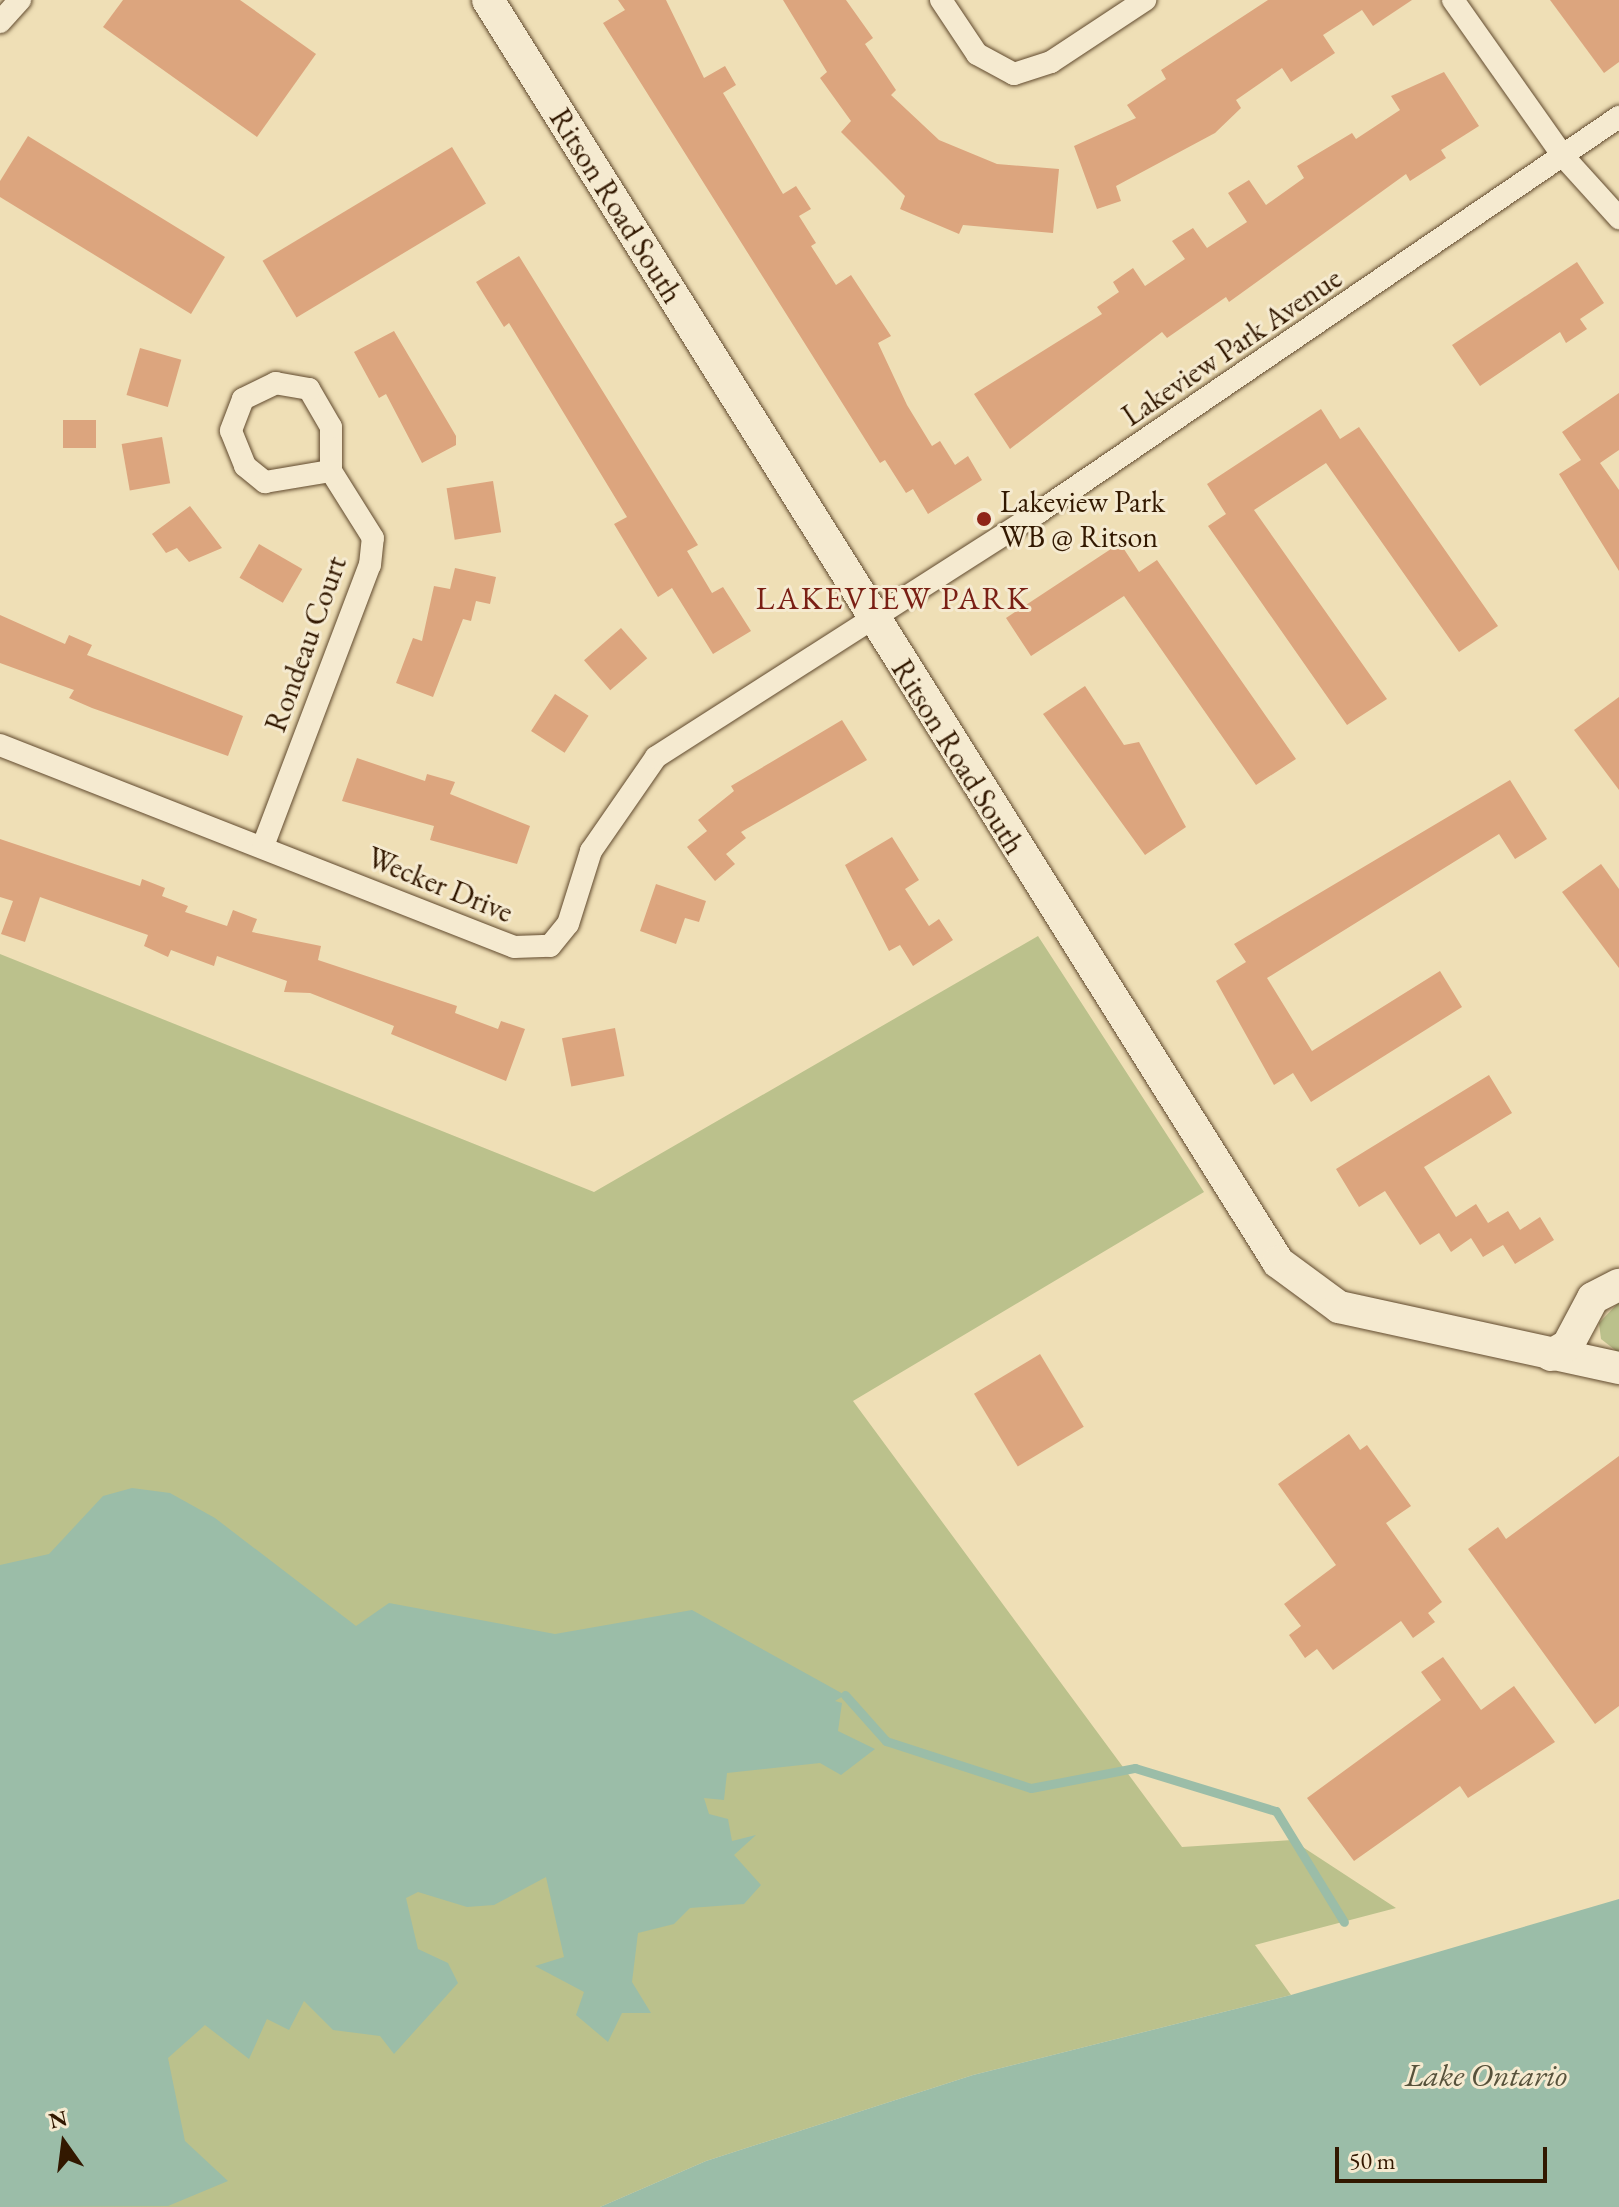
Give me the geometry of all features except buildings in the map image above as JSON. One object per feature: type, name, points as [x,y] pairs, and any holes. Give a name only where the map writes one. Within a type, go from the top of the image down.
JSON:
[{"type":"street","points":[[0,22],[20,0]]},
{"type":"street","name":"Ritson Road South","points":[[488,0],[1278,1262],[1339,1307],[1619,1368]]},
{"type":"street","points":[[941,0],[977,54],[1014,74],[1051,62],[1145,0]]},
{"type":"street","points":[[1453,0],[1563,156],[1619,218]]},
{"type":"street","name":"Lakeview Park Avenue","points":[[874,621],[1619,117]]},
{"type":"street","points":[[276,383],[309,389],[331,427],[331,471],[265,482],[245,466],[231,431],[243,399],[276,383]]},
{"type":"street","name":"Rondeau Court","points":[[263,846],[370,565],[366,517],[331,471]]},
{"type":"street","name":"Wecker Drive","points":[[0,745],[514,947],[550,946],[568,924],[591,851],[656,757],[874,621]]},
{"type":"street","points":[[1551,1355],[1568,1345],[1593,1298],[1619,1285]]},
{"type":"shaded area","points":[[1038,936],[1204,1192],[853,1401],[1182,1847],[1292,1840],[1396,1908],[1255,1945],[1291,1995],[973,2075],[706,2161],[600,2207],[0,2207],[0,954],[594,1192]]},
{"type":"shaded area","points":[[1619,1302],[1619,1353],[1601,1339],[1599,1323]]},
{"type":"water","points":[[132,1488],[170,1493],[215,1518],[356,1626],[389,1603],[555,1634],[692,1610],[845,1695],[835,1701],[842,1703],[838,1731],[875,1749],[841,1775],[820,1763],[727,1773],[724,1800],[704,1798],[709,1814],[728,1819],[732,1841],[756,1835],[734,1855],[761,1885],[744,1904],[690,1908],[674,1924],[638,1933],[632,1982],[651,2013],[622,2013],[608,2042],[576,2015],[584,1992],[535,1966],[564,1957],[546,1877],[494,1905],[467,1907],[418,1892],[406,1898],[418,1949],[448,1963],[458,1983],[394,2054],[380,2036],[333,2030],[304,2001],[289,2030],[267,2019],[249,2059],[205,2025],[168,2058],[185,2141],[228,2181],[168,2206],[0,2207],[0,1565],[49,1554],[103,1496]]},
{"type":"water","name":"Lake Ontario","points":[[1619,1899],[1619,2207],[600,2207],[706,2161],[973,2075],[1291,1995]]},
{"type":"waterway","points":[[845,1695],[886,1741],[1031,1788],[1135,1768],[1276,1811],[1344,1922]]},
{"type":"place","name":"Lakeview Park WB @ Ritson","points":[[984,519]]},
{"type":"district","name":"LAKEVIEW PARK","points":[[893,598]]}]
